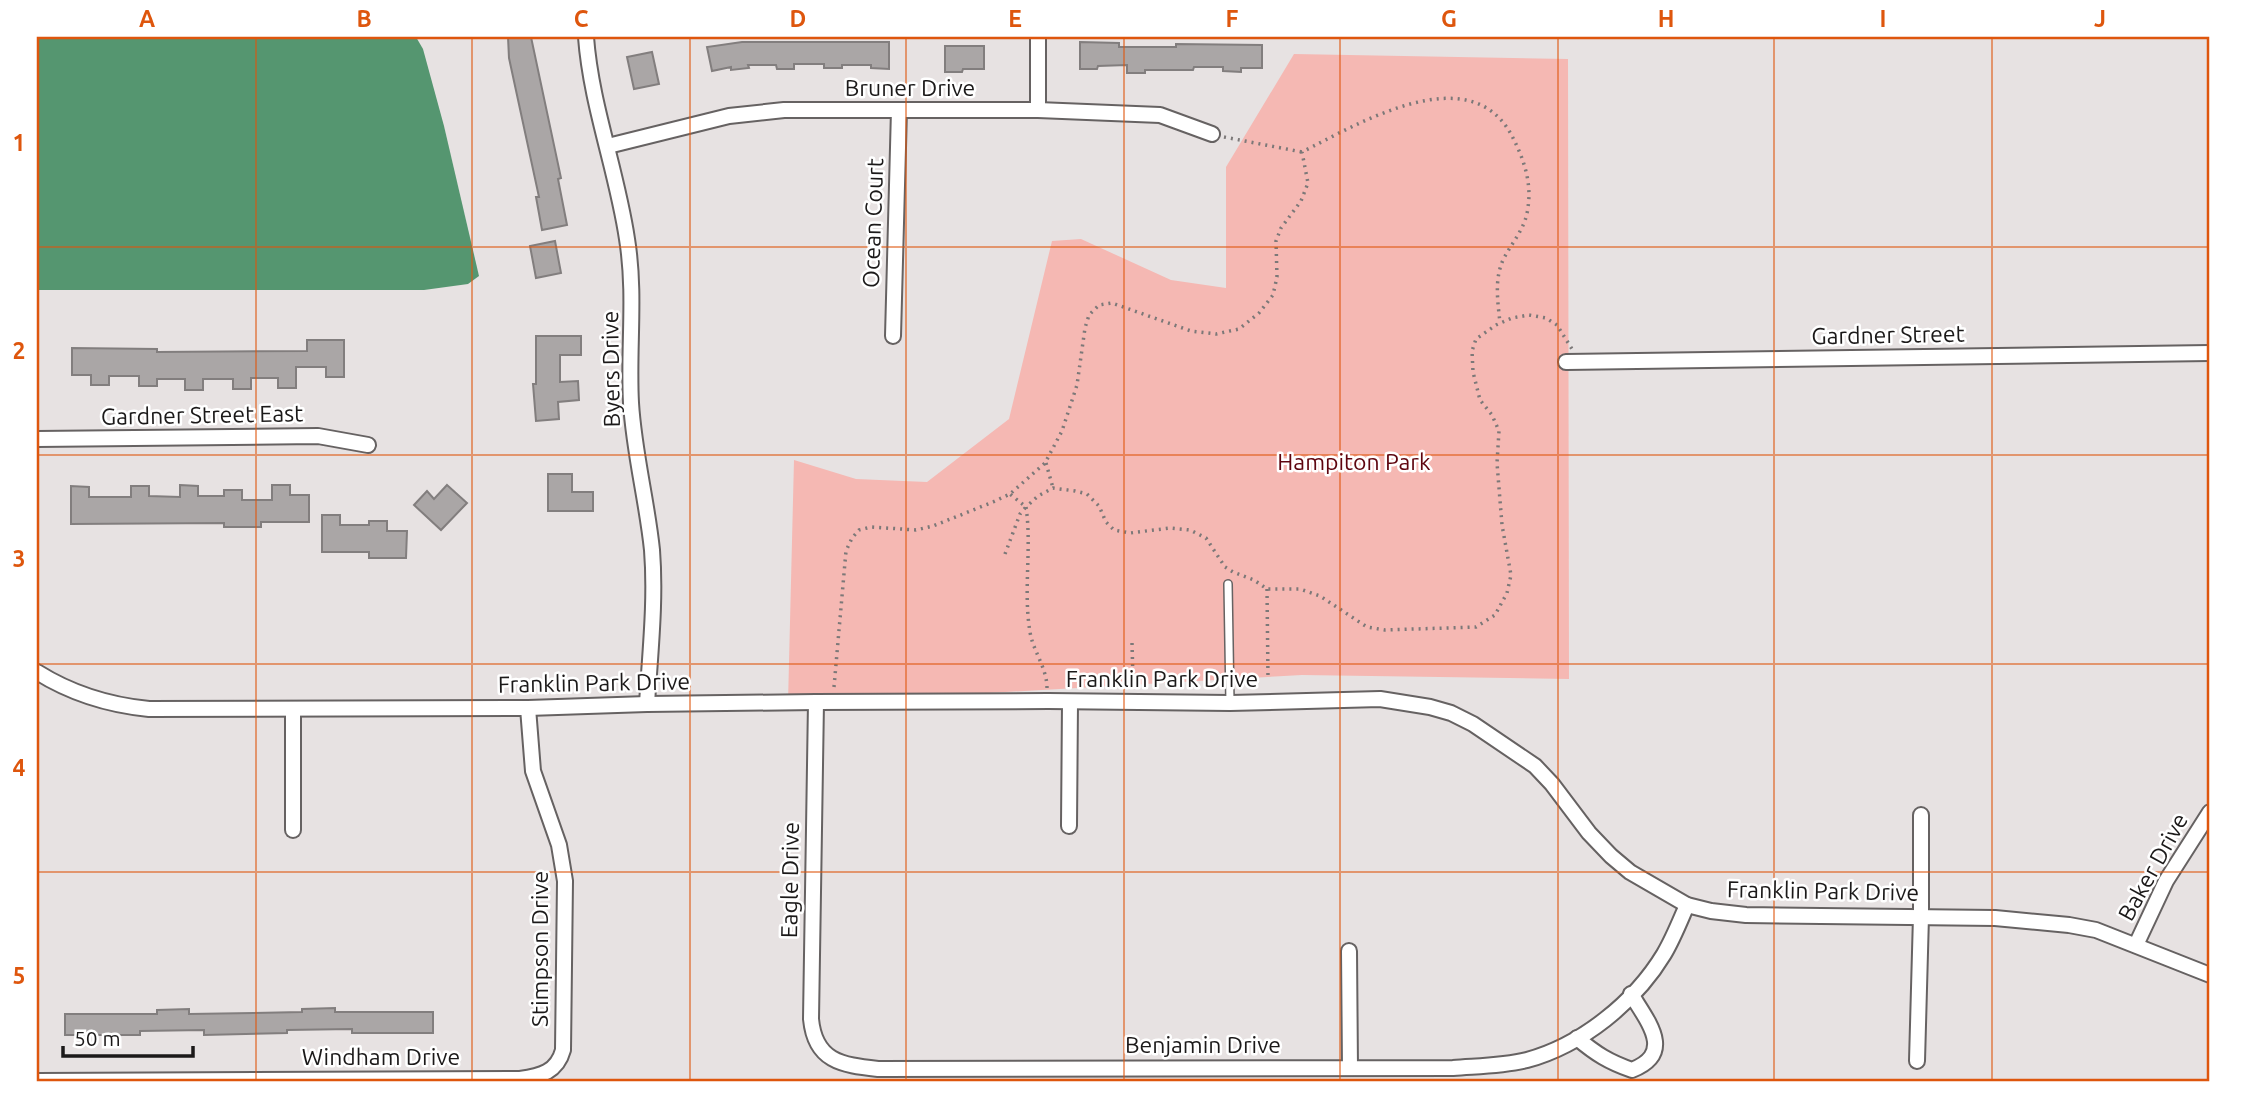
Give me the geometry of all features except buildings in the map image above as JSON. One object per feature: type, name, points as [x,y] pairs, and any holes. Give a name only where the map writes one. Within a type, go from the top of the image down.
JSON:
[{"type":"street","name":"Byers Drive","points":[[586,37],[627,238],[632,280],[631,401],[654,583],[647,704]]},
{"type":"street","points":[[1038,37],[1038,110]]},
{"type":"street","name":"Bruner Drive","points":[[608,146],[729,117],[783,110],[1038,110],[1160,116],[1212,134]]},
{"type":"street","name":"Ocean Court","points":[[893,336],[899,110]]},
{"type":"street","name":"Gardner Street","points":[[1572,362],[2210,353]]},
{"type":"street","name":"Gardner Street East","points":[[37,439],[318,436],[368,445]]},
{"type":"street","name":"Franklin Park Drive","points":[[37,673],[80,694],[121,706],[149,709],[528,708],[816,702],[1230,703],[1380,699],[1451,713],[1496,738],[1535,766],[1611,856],[1630,872],[1687,905],[1746,915],[1995,918],[2069,925],[2096,930],[2210,975]]},
{"type":"street","name":"Eagle Drive","points":[[816,702],[811,1019],[812,1031],[826,1056]]},
{"type":"street","points":[[1069,826],[1070,702]]},
{"type":"street","name":"Stimpson Drive","points":[[528,708],[533,771],[559,845],[565,881],[563,1042],[560,1059],[555,1067]]},
{"type":"street","points":[[293,709],[293,830]]},
{"type":"street","name":"Baker Drive","points":[[2136,945],[2166,881],[2210,811]]},
{"type":"street","points":[[1917,1061],[1921,815]]},
{"type":"street","name":"Benjamin Drive","points":[[826,1056],[848,1065],[878,1069],[1453,1068],[1502,1065],[1529,1059],[1577,1038],[1612,1013],[1644,982],[1665,953],[1687,905]]},
{"type":"street","points":[[1349,951],[1350,1068]]},
{"type":"street","points":[[1577,1038],[1600,1057],[1616,1064],[1632,1070],[1646,1064],[1655,1053],[1655,1041],[1650,1024],[1631,994]]},
{"type":"street","name":"Windham Drive","points":[[37,1081],[520,1079],[539,1076],[555,1067]]},
{"type":"lane","points":[[1228,584],[1230,703]]},
{"type":"path","points":[[1212,134],[1302,152],[1391,111],[1425,99],[1449,97],[1475,101],[1494,112],[1519,149],[1529,190],[1525,225],[1502,262],[1498,280],[1500,323]]},
{"type":"path","points":[[833,702],[846,551],[852,538],[859,530],[871,527],[916,530],[933,526],[1010,494],[1045,463],[1062,431],[1077,385],[1084,328],[1089,315],[1098,305],[1112,303],[1191,331],[1216,334],[1239,329],[1259,313],[1273,295],[1278,277],[1276,241],[1281,229],[1301,201],[1308,183],[1302,152]]},
{"type":"path","points":[[1005,554],[1020,514],[1038,496],[1053,488],[1087,494],[1099,506],[1106,522],[1114,530],[1130,533],[1170,528],[1189,530],[1206,538],[1225,567],[1267,589],[1300,589],[1320,596],[1367,627],[1385,630],[1476,627],[1495,615],[1507,593],[1511,575],[1502,525],[1497,463],[1499,431],[1492,415],[1480,400],[1473,372],[1472,351],[1476,339],[1512,318],[1529,315],[1546,318],[1557,325],[1565,335],[1572,362]]},
{"type":"path","points":[[1045,463],[1053,488]]},
{"type":"path","points":[[1010,494],[1026,507],[1029,526],[1030,633],[1047,680],[1048,701]]},
{"type":"path","points":[[1267,589],[1268,678]]},
{"type":"path","points":[[1132,643],[1133,680]]},
{"type":"green space","name":"Hampiton Park","points":[[1294,54],[1568,59],[1569,679],[1302,675],[788,703],[794,460],[856,479],[927,482],[1009,419],[1052,241],[1081,239],[1171,280],[1226,288],[1226,167]]},
{"type":"shaded area","points":[[37,37],[416,37],[423,49],[444,126],[479,276],[468,284],[424,290],[37,290]]}]
